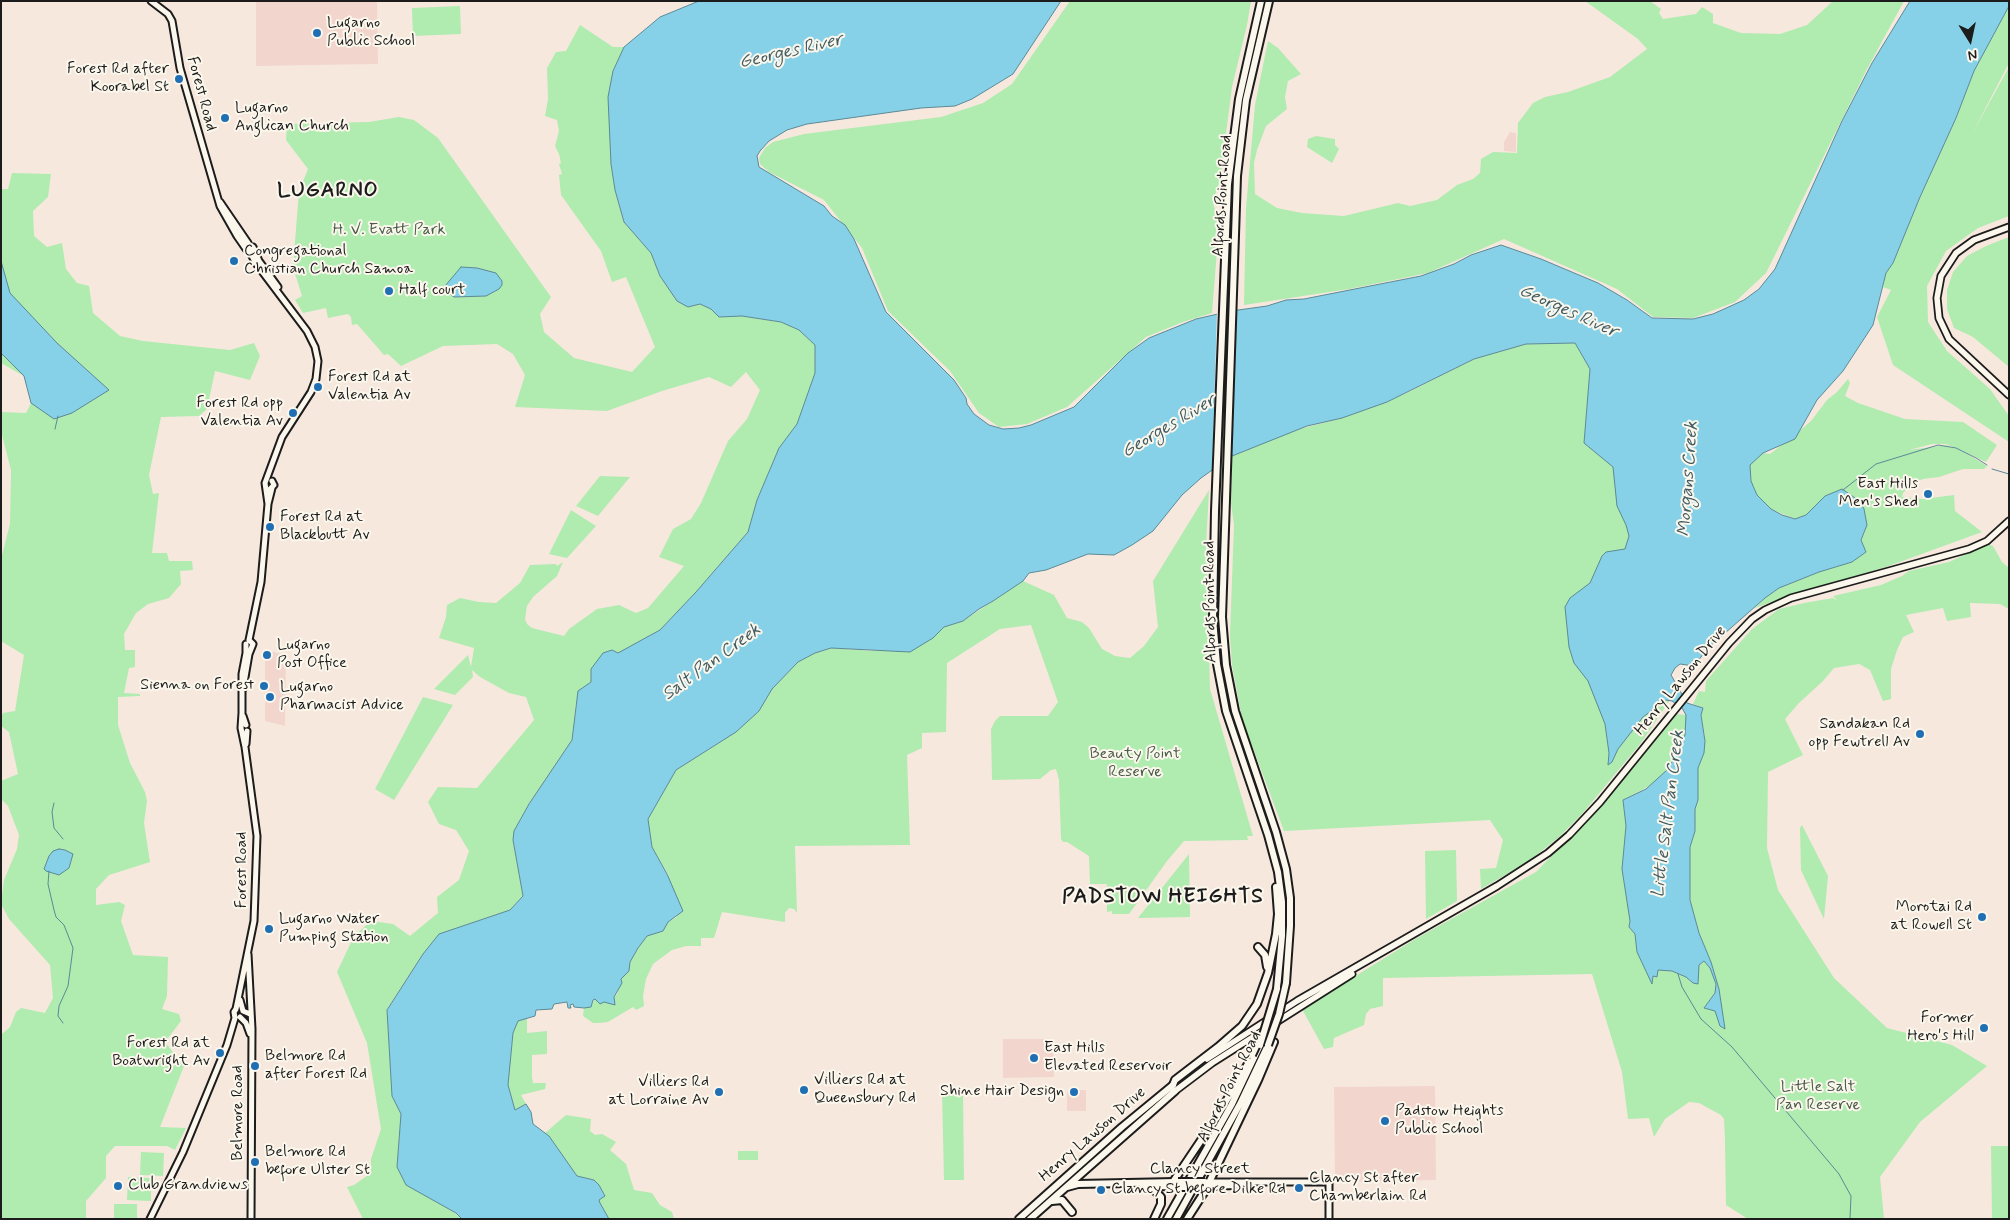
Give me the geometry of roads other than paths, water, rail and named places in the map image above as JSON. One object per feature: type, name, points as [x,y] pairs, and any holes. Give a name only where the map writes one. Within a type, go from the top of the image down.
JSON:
[{"type":"main road","name":"Alfords Point Road","points":[[1196,1176],[1232,1104],[1267,1025],[1277,989],[1281,955],[1282,914],[1280,883],[1271,842],[1231,726],[1220,679],[1214,619],[1225,228],[1235,122],[1244,72],[1261,1]]},
{"type":"main road","name":"Alfords Point Road","points":[[1196,1176],[1247,1091],[1271,1044],[1288,982],[1290,898],[1280,842],[1240,728],[1227,677],[1222,618],[1234,229],[1238,161],[1243,115],[1269,1]]},
{"type":"main road","points":[[2009,227],[1974,240],[1956,253],[1941,276],[1937,304],[1940,322],[1949,339],[2009,395]]},
{"type":"main road","name":"Henry Lawson Drive","points":[[1030,1219],[1214,1054],[1259,1024],[1326,984],[1417,933],[1526,868],[1558,845],[1595,807],[1740,630],[1765,610],[1791,598],[1969,549],[1986,541],[2009,521]]},
{"type":"main road","points":[[1174,1088],[1175,1080],[1218,1047],[1246,1021],[1257,1004],[1273,950],[1277,920],[1271,842]]},
{"type":"main road","points":[[1258,947],[1268,961],[1265,982]]},
{"type":"main road","points":[[1187,1219],[1258,1080],[1271,1044]]},
{"type":"main road","points":[[1175,1184],[1254,1055]]},
{"type":"main road","name":"Henry Lawson Drive","points":[[1019,1219],[1163,1091],[1174,1088]]},
{"type":"main road","points":[[1084,1171],[1085,1180],[1097,1184]]},
{"type":"main road","points":[[1167,1219],[1196,1176]]},
{"type":"main road","points":[[1176,1219],[1196,1176]]},
{"type":"main road","points":[[1064,1179],[1066,1188]]},
{"type":"main road","name":"Clancy Street","points":[[1066,1188],[1078,1184],[1142,1184],[1151,1187],[1175,1184],[1206,1184]]},
{"type":"main road","points":[[1142,1184],[1155,1191],[1160,1197],[1161,1206],[1154,1219]]},
{"type":"main road","points":[[1051,1201],[1062,1200],[1072,1212]]},
{"type":"street","name":"Forest Road","points":[[151,1],[168,14],[172,21],[180,68],[220,201],[249,247],[294,308],[315,347],[318,361],[317,375],[312,392],[282,437],[268,483],[268,489],[272,488],[268,504]]},
{"type":"street","name":"Forest Road","points":[[238,1016],[234,1012],[240,1009],[239,992],[255,916],[257,850],[242,713],[243,690],[249,644],[261,582],[268,483]]},
{"type":"street","name":"Belmore Road","points":[[248,951],[252,1029],[251,1219]]},
{"type":"street","points":[[240,1009],[250,1014]]},
{"type":"street","name":"Belmore Road","points":[[238,1016],[246,1023],[251,1037]]},
{"type":"street","points":[[150,1219],[193,1127],[238,1016]]},
{"type":"street","name":"Clancy Street","points":[[1206,1184],[1328,1182],[1329,1219]]},
{"type":"water","points":[[699,1],[1061,1],[1013,74],[972,99],[955,106],[921,108],[807,124],[787,130],[769,141],[757,156],[759,167],[824,206],[832,216],[845,225],[854,239],[886,312],[954,380],[974,414],[989,425],[1003,429],[1031,425],[1074,407],[1128,353],[1149,338],[1196,319],[1231,311],[1267,306],[1286,300],[1304,299],[1421,276],[1454,264],[1471,255],[1501,245],[1541,259],[1598,283],[1627,300],[1652,318],[1693,319],[1713,314],[1744,300],[1759,289],[1775,269],[1842,121],[1872,63],[1910,1],[2009,1],[2009,6],[1974,71],[1956,118],[1920,197],[1893,263],[1886,273],[1873,325],[1843,371],[1817,400],[1795,439],[1763,453],[1750,465],[1751,481],[1757,495],[1771,509],[1782,515],[1795,519],[1806,515],[1825,496],[1842,489],[1861,502],[1867,525],[1861,540],[1866,552],[1852,562],[1819,572],[1779,588],[1708,648],[1694,666],[1680,664],[1671,675],[1687,703],[1703,708],[1701,715],[1705,741],[1704,753],[1698,768],[1698,800],[1695,809],[1695,831],[1690,847],[1690,900],[1699,933],[1711,962],[1719,989],[1725,1029],[1720,1026],[1715,1011],[1704,1008],[1715,993],[1716,984],[1710,968],[1704,961],[1699,965],[1698,984],[1672,971],[1658,970],[1657,977],[1653,976],[1652,984],[1637,952],[1635,934],[1629,927],[1630,921],[1622,869],[1626,826],[1623,800],[1646,789],[1667,770],[1677,754],[1685,735],[1686,715],[1682,708],[1672,701],[1666,700],[1643,717],[1608,765],[1609,753],[1605,724],[1588,681],[1574,663],[1569,647],[1565,607],[1570,598],[1590,583],[1602,556],[1606,552],[1625,549],[1629,536],[1617,506],[1613,467],[1584,443],[1590,369],[1575,343],[1526,344],[1474,359],[1387,402],[1342,418],[1307,426],[1232,456],[1201,478],[1182,495],[1153,531],[1132,545],[1114,555],[1088,554],[1046,570],[1029,573],[1023,581],[963,621],[944,627],[933,638],[910,652],[831,648],[815,653],[798,662],[772,689],[759,711],[736,732],[676,770],[648,819],[652,847],[667,874],[683,911],[668,922],[663,931],[647,936],[638,948],[630,962],[629,971],[621,979],[622,983],[614,997],[615,1005],[604,1002],[600,1004],[595,999],[591,1007],[584,1008],[574,1007],[573,1004],[570,1005],[571,1008],[568,1008],[567,1002],[554,1004],[552,1009],[536,1010],[535,1016],[518,1021],[513,1033],[508,1085],[515,1110],[526,1104],[531,1112],[533,1124],[549,1136],[577,1176],[594,1180],[599,1185],[605,1196],[599,1200],[609,1219],[462,1219],[456,1213],[406,1185],[397,1167],[401,1114],[392,1096],[387,1010],[423,954],[439,934],[510,910],[523,896],[513,840],[514,831],[529,804],[572,740],[578,691],[591,682],[591,669],[603,653],[612,650],[618,653],[660,630],[748,532],[757,500],[779,448],[797,424],[815,373],[815,345],[799,330],[781,322],[742,316],[719,317],[711,309],[700,304],[688,307],[677,301],[660,276],[651,253],[624,222],[615,190],[611,164],[608,97],[613,71],[624,47],[660,17]]},
{"type":"water","points":[[1,261],[10,293],[57,343],[109,390],[72,413],[54,419],[31,403],[24,376],[1,353]]},
{"type":"water","points":[[461,267],[477,268],[496,273],[502,281],[502,285],[499,289],[486,296],[454,297],[446,291],[445,286]]},
{"type":"water","points":[[59,849],[73,854],[69,868],[59,875],[44,869],[49,856],[53,851]]},
{"type":"waterway","points":[[55,429],[58,416]]},
{"type":"waterway","name":"Morgans Creek","points":[[1843,490],[1876,464],[1938,445],[1956,448],[1987,465]]},
{"type":"waterway","name":"Morgans Creek","points":[[1992,469],[2009,474]]},
{"type":"waterway","points":[[54,803],[52,812],[54,828],[63,839]]},
{"type":"waterway","points":[[49,871],[48,884],[56,917],[64,925],[73,948],[68,986],[59,1006],[58,1016],[63,1023]]},
{"type":"waterway","name":"Little Salt Pan Creek","points":[[1678,974],[1682,987],[1701,1019],[1732,1047],[1839,1174],[1851,1196],[1850,1219]]},
{"type":"place","name":"Lugarno Public School","points":[[317,33]]},
{"type":"place","name":"Forest Rd after Koorabel St","points":[[179,79]]},
{"type":"place","name":"Lugarno Anglican Church","points":[[225,118]]},
{"type":"place","name":"Congregational Christian Church Samoa","points":[[234,261]]},
{"type":"place","name":"Half court","points":[[389,291]]},
{"type":"place","name":"Forest Rd at Valentia Av","points":[[318,387]]},
{"type":"place","name":"Forest Rd opp Valentia Av","points":[[293,413]]},
{"type":"place","name":"East Hills Men's Shed","points":[[1928,494]]},
{"type":"place","name":"Forest Rd at Blackbutt Av","points":[[270,527]]},
{"type":"place","name":"Lugarno Post Office","points":[[267,655]]},
{"type":"place","name":"Sienna on Forest","points":[[264,686]]},
{"type":"place","name":"Lugarno Pharmacist Advice","points":[[270,697]]},
{"type":"place","name":"Sandakan Rd opp Fewtrell Av","points":[[1920,734]]},
{"type":"place","name":"Morotai Rd at Rowell St","points":[[1982,917]]},
{"type":"place","name":"Lugarno Water Pumping Station","points":[[269,929]]},
{"type":"place","name":"Former Hero's Hill","points":[[1984,1028]]},
{"type":"place","name":"Forest Rd at Boatwright Av","points":[[220,1053]]},
{"type":"place","name":"East Hills Elevated Reservoir","points":[[1034,1058]]},
{"type":"place","name":"Belmore Rd after Forest Rd","points":[[255,1066]]},
{"type":"place","name":"Villiers Rd at Queensbury Rd","points":[[804,1090]]},
{"type":"place","name":"Villiers Rd at Lorraine Av","points":[[719,1092]]},
{"type":"place","name":"Shine Hair Design","points":[[1074,1092]]},
{"type":"place","name":"Padstow Heights Public School","points":[[1385,1121]]},
{"type":"place","name":"Belmore Rd before Ulster St","points":[[255,1162]]},
{"type":"place","name":"Club Grandviews","points":[[118,1186]]},
{"type":"place","name":"Clancy St after Chamberlain Rd","points":[[1299,1188]]},
{"type":"place","name":"Clancy St before Dilke Rd","points":[[1101,1190]]},
{"type":"district","name":"LUGARNO","points":[[328,192]]},
{"type":"district","name":"PADSTOW HEIGHTS","points":[[1163,898]]},
{"type":"water label","name":"Georges River","points":[[791,52]]},
{"type":"water label","name":"Georges River","points":[[1568,312]]},
{"type":"water label","name":"Georges River","points":[[1169,427]]},
{"type":"water label","name":"Salt Pan Creek","points":[[712,663]]},
{"type":"park label","name":"H. V. Evatt Park","points":[[389,231]]},
{"type":"park label","name":"Beauty Point Reserve","points":[[1135,764]]},
{"type":"park label","name":"Little Salt Pan Reserve","points":[[1818,1097]]}]
